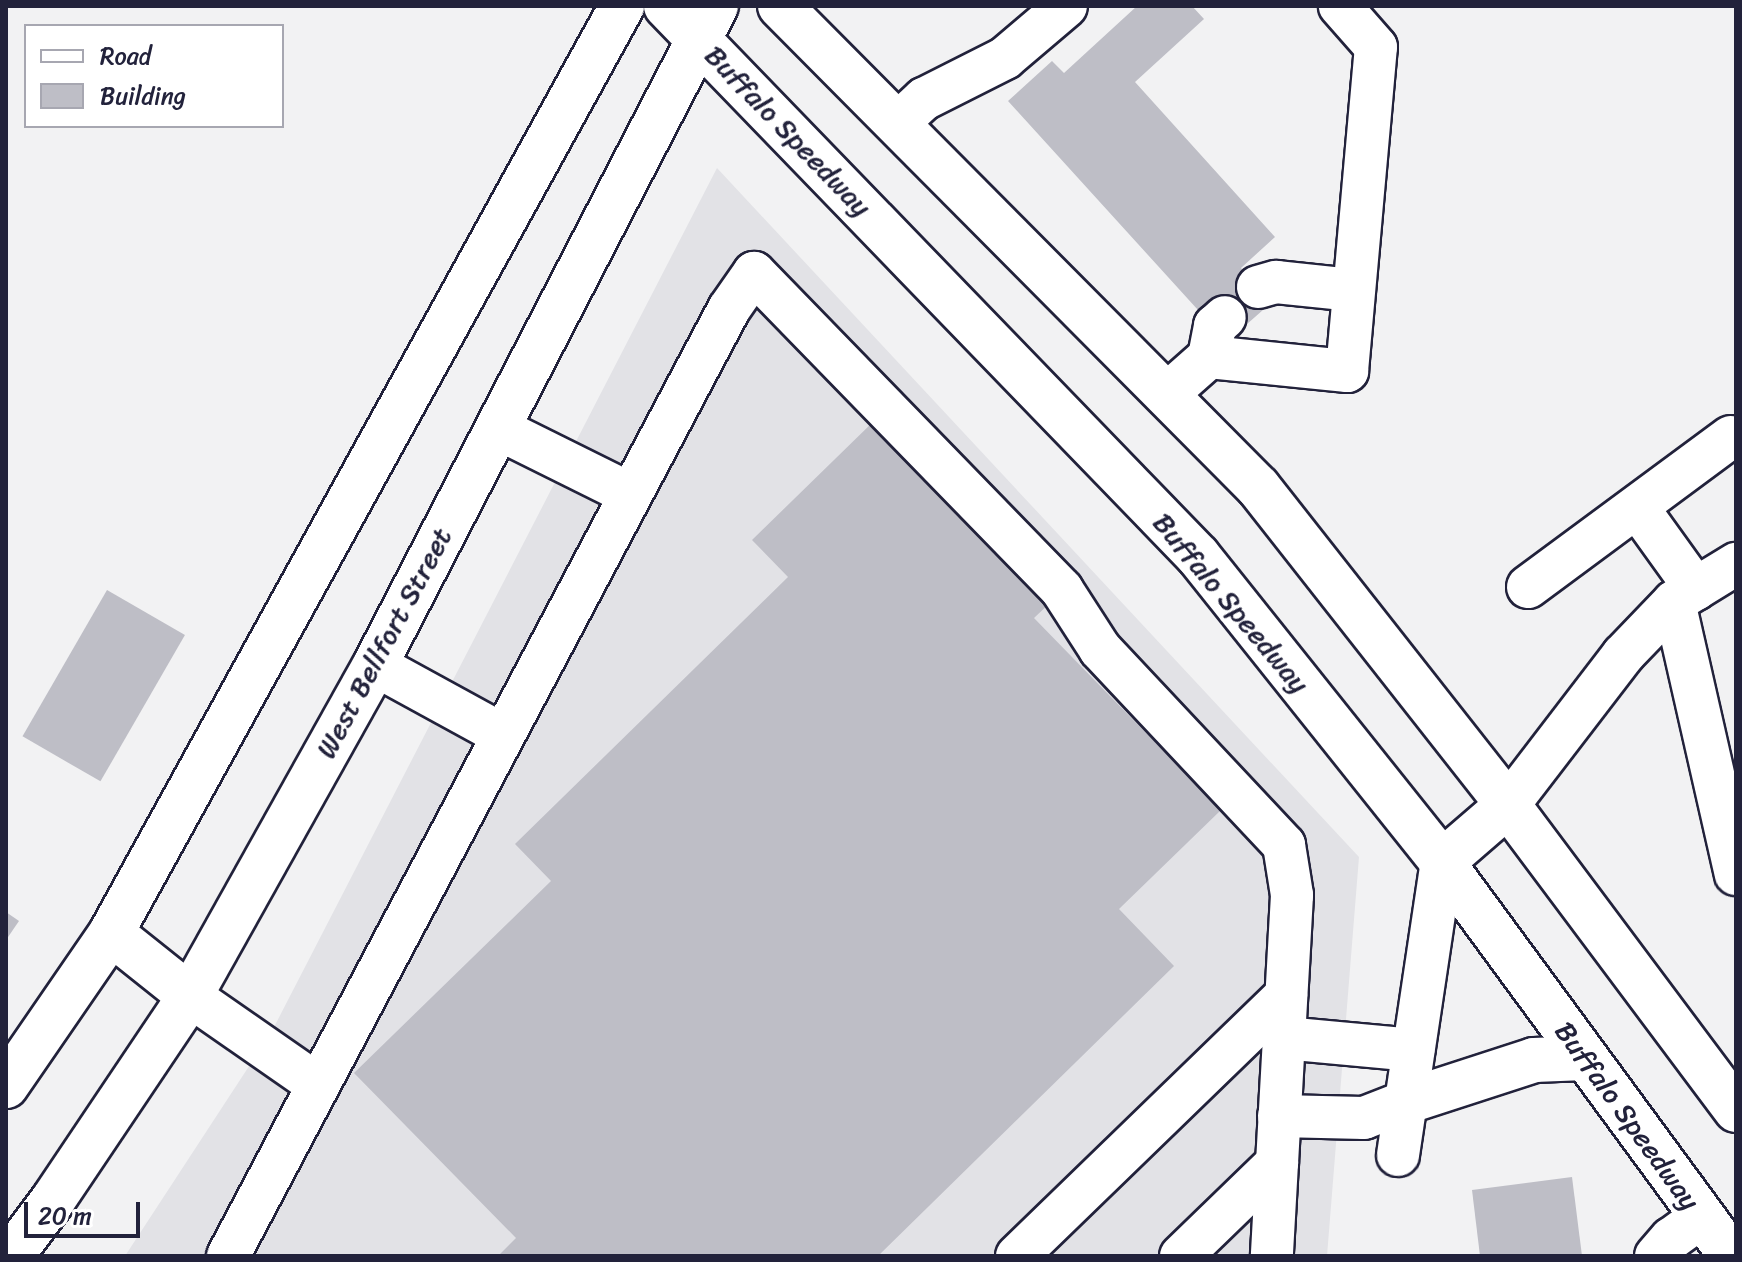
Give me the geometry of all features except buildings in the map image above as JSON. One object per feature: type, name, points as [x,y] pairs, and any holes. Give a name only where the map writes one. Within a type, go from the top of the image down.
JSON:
[{"type":"main road","points":[[6,1086],[111,933],[622,6]]},
{"type":"main road","name":"Buffalo Speedway","points":[[666,6],[707,23],[1198,556],[1442,862],[1731,1256]]},
{"type":"main road","points":[[780,6],[1258,487],[1508,805],[1736,1110]]},
{"type":"main road","name":"West Bellfort Street","points":[[11,1256],[53,1200],[190,996],[375,665],[707,23]]},
{"type":"main road","points":[[1442,862],[1508,805]]},
{"type":"main road","points":[[111,933],[190,996]]},
{"type":"main road","points":[[1405,1102],[1534,1060],[1585,1058]]},
{"type":"street","points":[[897,124],[924,99],[1005,58],[1066,6]]},
{"type":"street","points":[[1209,357],[1347,371],[1376,47],[1340,6]]},
{"type":"street","points":[[228,1256],[630,494],[729,309],[754,273],[1062,590],[1100,649],[1284,845],[1292,895],[1272,1256]]},
{"type":"street","points":[[1258,287],[1276,282],[1354,290]]},
{"type":"street","points":[[1166,395],[1209,357],[1215,326],[1225,317]]},
{"type":"street","points":[[497,428],[630,494]]},
{"type":"street","points":[[1528,587],[1731,437]]},
{"type":"street","points":[[1637,507],[1685,596],[1736,874]]},
{"type":"street","points":[[1508,805],[1623,655],[1685,596],[1736,564]]},
{"type":"street","points":[[375,665],[503,735]]},
{"type":"street","points":[[1398,1155],[1442,862]]},
{"type":"street","points":[[1017,1256],[1286,995]]},
{"type":"street","points":[[190,996],[318,1085]]},
{"type":"street","points":[[1284,1038],[1413,1050]]},
{"type":"street","points":[[1279,1116],[1364,1118],[1405,1102]]},
{"type":"street","points":[[1181,1256],[1277,1163]]},
{"type":"street","points":[[1656,1256],[1671,1239],[1701,1217]]},
{"type":"shaded area","points":[[717,168],[1359,857],[1327,1256],[125,1256],[272,1031]]}]
